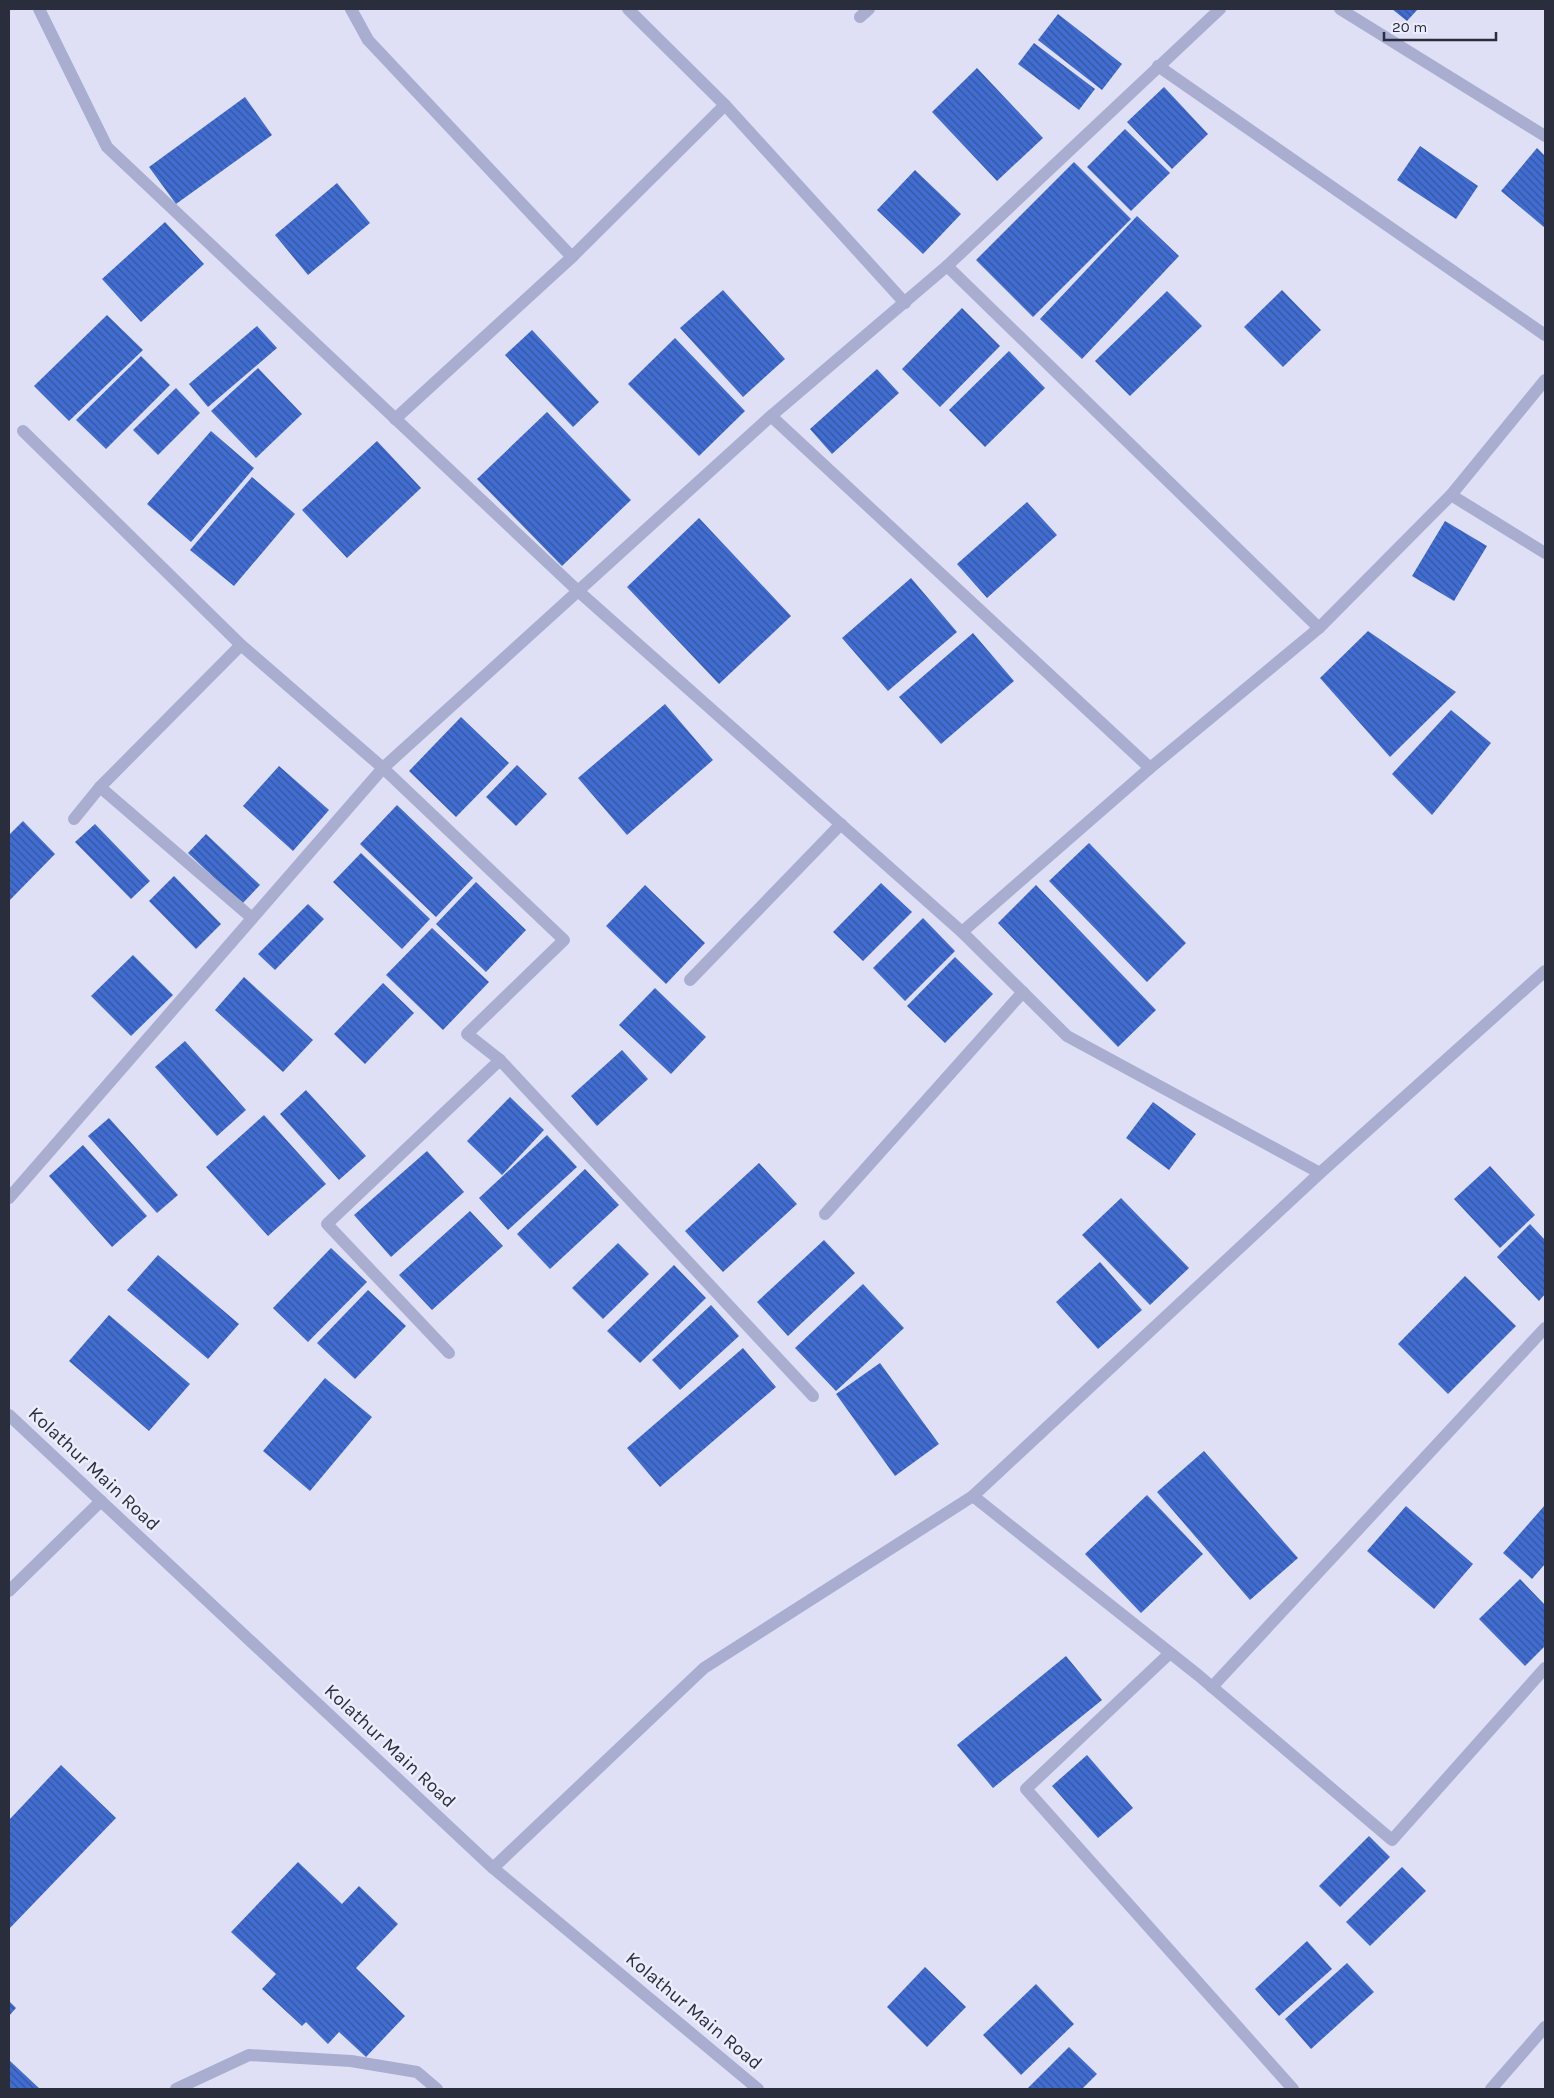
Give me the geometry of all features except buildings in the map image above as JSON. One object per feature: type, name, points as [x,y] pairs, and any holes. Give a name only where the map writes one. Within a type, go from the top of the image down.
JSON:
[{"type":"street","points":[[39,9],[107,147],[577,590],[962,932],[1067,1036],[1320,1173]]},
{"type":"street","points":[[351,9],[368,40],[572,256]]},
{"type":"street","points":[[628,9],[725,105],[905,303]]},
{"type":"street","points":[[9,1198],[383,768],[771,416],[947,266],[1220,9]]},
{"type":"street","points":[[1340,9],[1545,136]]},
{"type":"street","points":[[1158,66],[1545,335]]},
{"type":"street","points":[[395,419],[572,256],[725,105]]},
{"type":"street","points":[[947,266],[1319,628]]},
{"type":"street","points":[[962,932],[1150,768],[1319,628],[1452,495],[1545,380]]},
{"type":"street","points":[[771,416],[1150,768]]},
{"type":"street","points":[[23,431],[241,645],[383,768],[564,940],[466,1034],[500,1060],[813,1396]]},
{"type":"street","points":[[1452,495],[1545,553]]},
{"type":"street","points":[[74,819],[100,787],[241,645]]},
{"type":"street","points":[[100,787],[252,918]]},
{"type":"street","points":[[690,980],[841,824]]},
{"type":"street","points":[[493,1868],[704,1668],[972,1496],[1320,1173],[1545,971]]},
{"type":"street","points":[[825,1214],[1023,992]]},
{"type":"street","points":[[448,1353],[326,1224],[500,1060]]},
{"type":"street","points":[[1212,1687],[1545,1328]]},
{"type":"street","name":"Kolathur Main Road","points":[[9,1415],[493,1868],[758,2089]]},
{"type":"street","points":[[972,1496],[1212,1687],[1392,1840],[1545,1668]]},
{"type":"street","points":[[9,1591],[101,1501]]},
{"type":"street","points":[[1170,1653],[1026,1789],[1293,2089]]},
{"type":"street","points":[[1491,2089],[1545,2027]]},
{"type":"street","points":[[176,2089],[249,2055],[351,2061],[417,2072],[437,2089]]}]
